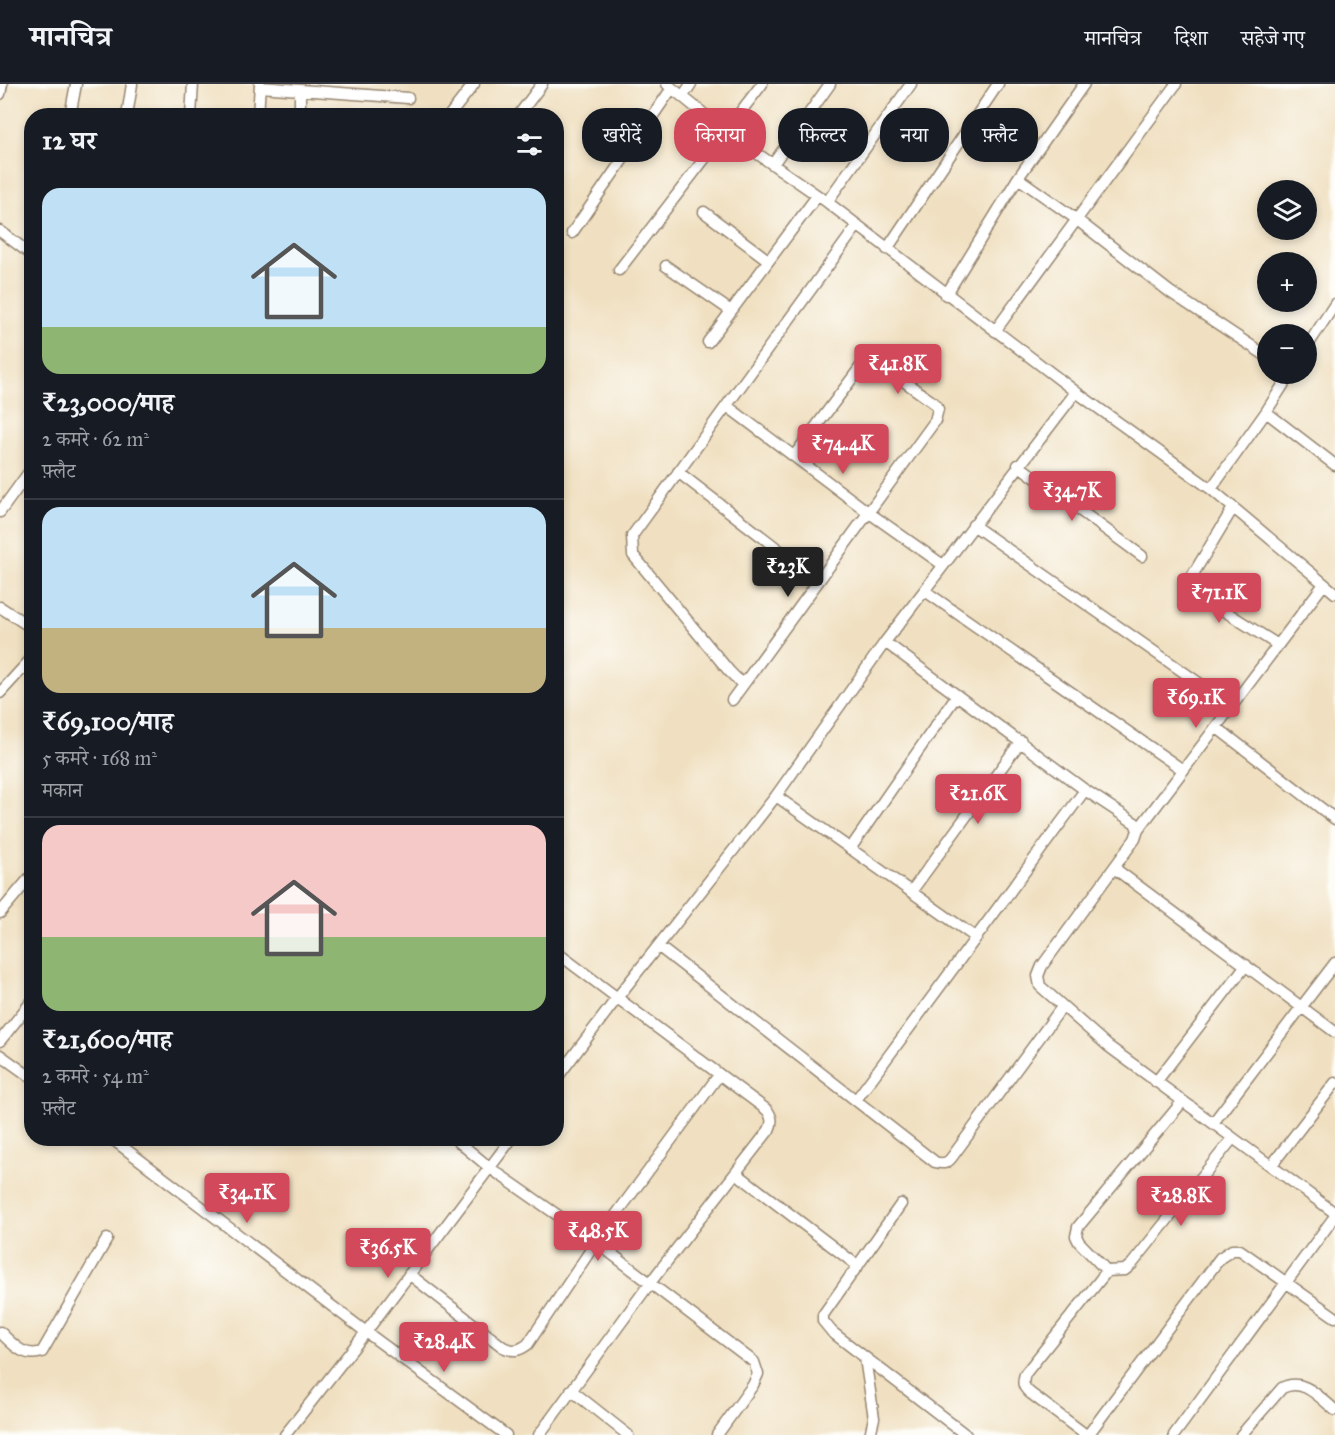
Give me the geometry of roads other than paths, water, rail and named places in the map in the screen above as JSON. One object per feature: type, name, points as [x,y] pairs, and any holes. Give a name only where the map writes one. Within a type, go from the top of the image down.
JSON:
[{"type":"street","points":[[0,94],[2,84]]},
{"type":"street","points":[[72,108],[76,84]]},
{"type":"street","points":[[128,108],[132,84]]},
{"type":"street","points":[[192,108],[193,84]]},
{"type":"street","points":[[455,108],[474,84]]},
{"type":"street","points":[[524,108],[542,84]]},
{"type":"street","points":[[683,96],[692,84]]},
{"type":"street","points":[[744,108],[762,84]]},
{"type":"street","points":[[773,164],[830,84]]},
{"type":"street","points":[[826,202],[911,84]]},
{"type":"street","points":[[887,249],[998,84]]},
{"type":"street","points":[[946,295],[1018,178],[1083,84]]},
{"type":"street","points":[[995,331],[1176,84]]},
{"type":"street","points":[[259,108],[260,86],[408,98]]},
{"type":"street","points":[[572,234],[669,86],[697,108]]},
{"type":"street","points":[[300,91],[300,108]]},
{"type":"street","points":[[766,159],[826,202],[1076,392],[1211,489],[1335,591]]},
{"type":"street","points":[[619,270],[703,162]]},
{"type":"street","points":[[1018,178],[1076,219],[1170,292],[1257,350]]},
{"type":"street","points":[[708,342],[816,196]]},
{"type":"street","points":[[704,212],[768,260]]},
{"type":"street","points":[[742,684],[633,555],[632,536],[857,226]]},
{"type":"street","points":[[0,231],[24,249]]},
{"type":"street","points":[[666,266],[731,310]]},
{"type":"street","points":[[1317,331],[1335,304]]},
{"type":"street","points":[[732,700],[935,421],[938,409],[934,403],[880,364],[867,361],[794,456]]},
{"type":"street","points":[[1211,489],[1284,384]]},
{"type":"street","points":[[564,1068],[776,796],[885,642],[1076,392]]},
{"type":"street","points":[[727,406],[943,565]]},
{"type":"street","points":[[1266,412],[1335,465]]},
{"type":"street","points":[[1018,465],[1142,556]]},
{"type":"street","points":[[678,472],[818,580]]},
{"type":"street","points":[[0,512],[24,479]]},
{"type":"street","points":[[1233,508],[1192,576],[1191,586],[1193,591],[1278,645]]},
{"type":"street","points":[[973,525],[1232,706]]},
{"type":"street","points":[[1174,1435],[1335,1214],[1108,1046],[1040,986],[1038,976],[1042,966],[1135,839],[1138,830],[1324,584]]},
{"type":"street","points":[[925,591],[1183,770]]},
{"type":"street","points":[[0,607],[24,623]]},
{"type":"street","points":[[885,642],[1085,790],[1135,824],[1138,830]]},
{"type":"street","points":[[0,693],[24,667]]},
{"type":"street","points":[[850,849],[957,695]]},
{"type":"street","points":[[1216,727],[1335,819]]},
{"type":"street","points":[[911,892],[1021,741]]},
{"type":"street","points":[[856,1100],[1085,790]]},
{"type":"street","points":[[776,796],[975,937]]},
{"type":"street","points":[[1114,868],[1335,1032]]},
{"type":"street","points":[[0,913],[24,884]]},
{"type":"street","points":[[658,946],[935,1162],[943,1164],[948,1162],[1062,1006]]},
{"type":"street","points":[[539,1435],[650,1283],[769,1130],[772,1117],[767,1110],[564,958]]},
{"type":"street","points":[[1213,1123],[1335,963]]},
{"type":"street","points":[[1156,1082],[1246,965]]},
{"type":"street","points":[[0,1041],[24,1011]]},
{"type":"street","points":[[0,1054],[24,1072]]},
{"type":"street","points":[[409,1274],[503,1347],[520,1350],[528,1344],[596,1242],[719,1075]]},
{"type":"street","points":[[1271,1166],[1335,1083]]},
{"type":"street","points":[[1107,1271],[1079,1242],[1076,1236],[1078,1227],[1182,1101]]},
{"type":"street","points":[[1233,1138],[1132,1264],[1125,1270],[1107,1271],[1026,1374],[1023,1381],[1024,1388],[1087,1435],[1226,1253],[1232,1250],[1240,1250],[1285,1284],[1335,1317]]},
{"type":"street","points":[[122,1146],[506,1435]]},
{"type":"street","points":[[464,1146],[490,1168],[596,1242],[754,1362],[758,1374],[753,1384],[717,1435]]},
{"type":"street","points":[[285,1435],[506,1146]]},
{"type":"street","points":[[736,1173],[858,1266]]},
{"type":"street","points":[[902,1204],[824,1315],[823,1322],[832,1332],[966,1435]]},
{"type":"street","points":[[0,1332],[20,1351],[34,1354],[42,1352],[106,1239]]},
{"type":"street","points":[[865,1358],[874,1418],[870,1435]]},
{"type":"street","points":[[1241,1435],[1282,1388],[1290,1384],[1305,1386],[1335,1410]]},
{"type":"street","points":[[571,1390],[628,1435]]}]
